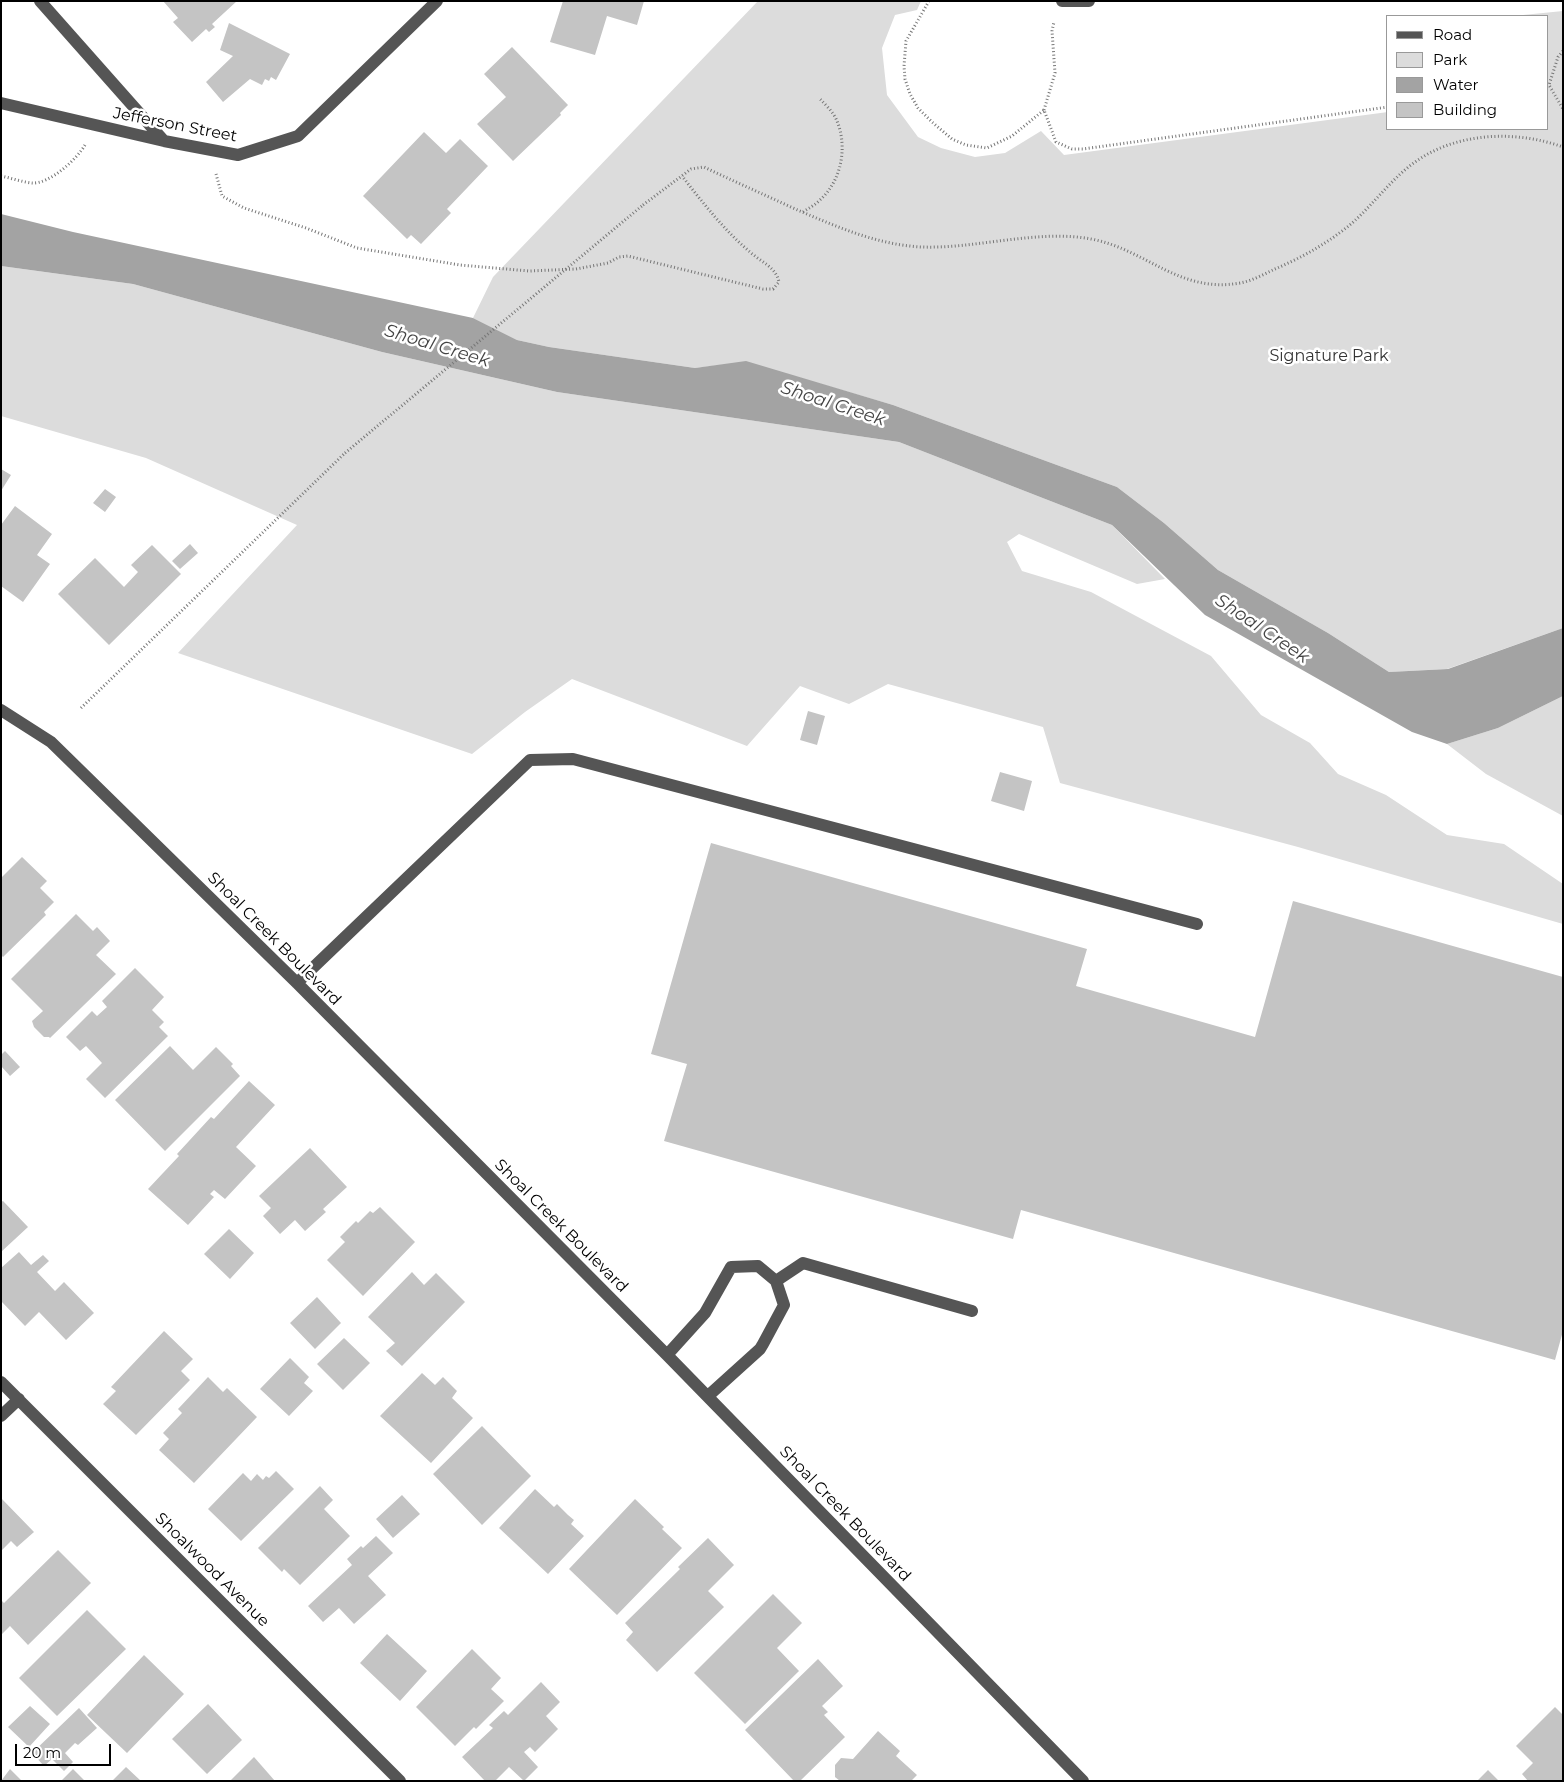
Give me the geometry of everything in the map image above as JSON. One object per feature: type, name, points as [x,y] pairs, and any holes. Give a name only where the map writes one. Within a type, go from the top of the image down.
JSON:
[{"type":"street","points":[[40,1],[164,141]]},
{"type":"street","name":"Jefferson Street","points":[[1,103],[164,141],[238,156],[298,136],[437,1]]},
{"type":"street","points":[[1062,1],[1089,1]]},
{"type":"street","name":"Shoal Creek Boulevard","points":[[1,710],[51,742],[297,983],[708,1396],[1083,1781]]},
{"type":"street","points":[[297,983],[530,760],[573,759],[1197,924]]},
{"type":"street","points":[[776,1281],[803,1262],[972,1311]]},
{"type":"street","points":[[667,1355],[705,1313],[731,1267],[758,1266],[776,1281],[784,1306],[764,1344],[708,1396]]},
{"type":"street","name":"Shoalwood Avenue","points":[[1,1382],[400,1781]]},
{"type":"street","points":[[1,1416],[19,1399]]},
{"type":"path","points":[[929,1],[906,41],[905,80],[910,94],[918,108],[952,139],[966,145],[987,148],[1012,136],[1044,110],[1055,73],[1052,32],[1055,17]]},
{"type":"path","points":[[1549,82],[1558,57],[1563,51]]},
{"type":"path","points":[[1549,87],[1563,109]]},
{"type":"path","points":[[803,212],[820,201],[833,185],[841,164],[843,143],[837,120],[820,99]]},
{"type":"path","points":[[1044,110],[1056,142],[1072,148],[1083,149],[1386,107]]},
{"type":"path","points":[[1,176],[34,183],[53,176],[72,161],[85,146],[90,124]]},
{"type":"path","points":[[81,708],[345,453],[643,205],[691,169],[704,167],[803,212],[874,240],[922,247],[1033,238],[1090,238],[1116,244],[1186,280],[1212,286],[1242,283],[1284,265],[1324,244],[1352,224],[1414,162],[1440,148],[1477,137],[1516,136],[1544,140],[1563,147]]},
{"type":"path","points":[[213,151],[217,181],[222,196],[244,208],[306,228],[357,248],[460,264],[529,271],[576,269],[608,263],[619,257],[628,256],[730,282],[763,289],[773,289],[779,282],[777,275],[750,253],[717,220],[682,176]]},
{"type":"green space","name":"Signature Park","points":[[758,1],[921,1],[917,10],[895,15],[882,48],[887,95],[918,137],[941,148],[975,157],[1005,153],[1041,131],[1064,155],[1386,112],[1386,130],[1549,130],[1549,15],[1523,15],[1563,11],[1563,628],[1447,669],[1389,672],[1328,633],[1218,570],[1164,523],[1117,487],[893,405],[746,362],[695,368],[549,347],[517,340],[473,318],[493,277]]},
{"type":"green space","points":[[1,266],[133,284],[382,352],[557,392],[899,442],[1112,525],[1165,579],[1137,584],[1019,534],[1007,542],[1022,571],[1091,592],[1211,656],[1261,715],[1310,743],[1338,774],[1386,795],[1447,835],[1504,844],[1563,884],[1563,924],[1298,847],[1060,783],[1043,727],[888,684],[849,704],[800,686],[747,746],[572,679],[525,712],[472,754],[178,653],[297,525],[146,458],[1,416]]},
{"type":"green space","points":[[1563,696],[1563,816],[1486,774],[1447,744],[1498,728]]},
{"type":"water","name":"Shoal Creek","points":[[1,214],[73,232],[473,318],[517,340],[549,347],[695,368],[746,361],[893,405],[1117,487],[1164,523],[1218,570],[1328,633],[1389,672],[1448,669],[1563,628],[1563,696],[1498,728],[1447,744],[1412,732],[1205,615],[1112,525],[899,442],[557,392],[382,352],[133,284],[1,266]]},
{"type":"building","points":[[163,1],[237,1],[212,24],[215,27],[209,32],[206,29],[192,42],[173,22],[178,18]]},
{"type":"building","points":[[563,1],[644,1],[637,25],[607,16],[595,55],[550,42]]},
{"type":"building","points":[[229,23],[290,54],[276,80],[271,77],[269,81],[265,79],[262,85],[250,79],[223,102],[206,82],[233,56],[220,50]]},
{"type":"building","points":[[512,47],[568,105],[560,113],[561,115],[513,161],[477,124],[506,97],[484,74]]},
{"type":"building","points":[[424,132],[446,153],[460,139],[488,166],[447,209],[451,213],[421,244],[411,235],[407,239],[363,196]]},
{"type":"building","points":[[1,469],[11,475],[1,491]]},
{"type":"building","points":[[105,489],[116,497],[105,512],[93,503]]},
{"type":"building","points":[[15,506],[52,534],[37,555],[50,564],[23,602],[1,586],[1,525]]},
{"type":"building","points":[[190,544],[198,553],[180,569],[172,561]]},
{"type":"building","points":[[152,545],[181,574],[109,645],[58,594],[95,558],[124,587],[138,572],[131,565]]},
{"type":"building","points":[[808,711],[825,716],[817,745],[800,740]]},
{"type":"building","points":[[1000,772],[1032,781],[1024,811],[991,801]]},
{"type":"building","points":[[711,843],[1087,949],[1076,986],[1255,1037],[1293,901],[1563,977],[1563,1331],[1555,1360],[1021,1210],[1013,1239],[664,1141],[687,1064],[651,1054]]},
{"type":"building","points":[[22,857],[47,881],[40,888],[54,902],[44,912],[46,915],[3,957],[1,955],[1,878]]},
{"type":"building","points":[[76,914],[93,931],[97,927],[110,941],[96,955],[116,974],[50,1038],[44,1037],[34,1027],[32,1021],[43,1011],[11,979]]},
{"type":"building","points":[[135,968],[164,997],[152,1010],[164,1022],[159,1027],[168,1036],[105,1098],[86,1079],[102,1063],[86,1046],[80,1051],[66,1037],[92,1011],[97,1016],[107,1007],[102,1001]]},
{"type":"building","points":[[170,1046],[193,1070],[216,1047],[233,1064],[231,1066],[240,1076],[165,1151],[115,1100]]},
{"type":"building","points":[[5,1051],[20,1067],[10,1076],[1,1066],[1,1055]]},
{"type":"building","points":[[249,1081],[275,1105],[236,1147],[256,1166],[225,1199],[214,1190],[210,1194],[214,1197],[188,1225],[148,1189],[179,1156],[177,1154],[211,1117],[214,1119]]},
{"type":"building","points":[[310,1148],[347,1187],[323,1209],[326,1212],[305,1231],[295,1220],[280,1234],[263,1216],[271,1208],[259,1196]]},
{"type":"building","points":[[3,1201],[28,1227],[1,1252],[1,1202]]},
{"type":"building","points":[[380,1207],[415,1242],[363,1296],[327,1260],[345,1242],[340,1237],[356,1221],[358,1223],[370,1211],[373,1213]]},
{"type":"building","points":[[229,1229],[254,1253],[230,1279],[204,1254]]},
{"type":"building","points":[[19,1252],[31,1265],[43,1255],[49,1261],[37,1272],[55,1291],[64,1282],[94,1313],[66,1340],[39,1312],[25,1326],[1,1301],[1,1268]]},
{"type":"building","points":[[412,1272],[424,1285],[436,1273],[465,1302],[402,1366],[386,1351],[395,1343],[368,1317]]},
{"type":"building","points":[[317,1297],[341,1323],[315,1349],[290,1323]]},
{"type":"building","points":[[164,1331],[193,1359],[181,1371],[190,1380],[136,1435],[103,1404],[116,1391],[111,1387]]},
{"type":"building","points":[[344,1338],[370,1363],[343,1390],[317,1364]]},
{"type":"building","points":[[290,1358],[309,1377],[304,1383],[313,1391],[289,1416],[260,1389]]},
{"type":"building","points":[[422,1373],[435,1385],[443,1377],[457,1391],[452,1398],[473,1418],[431,1463],[380,1416]]},
{"type":"building","points":[[208,1377],[223,1392],[227,1388],[257,1417],[194,1483],[159,1450],[169,1439],[163,1433],[182,1413],[178,1409]]},
{"type":"building","points":[[482,1426],[531,1476],[482,1525],[433,1474]]},
{"type":"building","points":[[276,1471],[294,1489],[241,1541],[208,1509],[243,1473],[251,1481],[257,1474],[263,1480],[266,1476],[269,1478]]},
{"type":"building","points":[[320,1486],[333,1500],[324,1509],[350,1536],[300,1585],[284,1569],[282,1572],[258,1548]]},
{"type":"building","points":[[535,1489],[554,1507],[557,1504],[574,1520],[571,1524],[584,1536],[548,1574],[499,1528]]},
{"type":"building","points":[[402,1495],[420,1514],[393,1538],[376,1519]]},
{"type":"building","points":[[1,1498],[34,1532],[17,1547],[11,1541],[1,1551]]},
{"type":"building","points":[[635,1499],[664,1527],[662,1529],[682,1548],[617,1615],[569,1569]]},
{"type":"building","points":[[376,1536],[393,1553],[368,1576],[386,1595],[354,1624],[339,1608],[323,1622],[308,1606],[352,1565],[347,1559]]},
{"type":"building","points":[[708,1538],[734,1565],[708,1591],[724,1607],[657,1672],[626,1640],[633,1632],[625,1623],[680,1569],[678,1567]]},
{"type":"building","points":[[58,1550],[91,1583],[28,1645],[10,1626],[1,1635],[1,1600],[4,1603]]},
{"type":"building","points":[[773,1594],[802,1623],[777,1648],[799,1671],[745,1724],[694,1673]]},
{"type":"building","points":[[87,1610],[126,1649],[57,1716],[19,1678]]},
{"type":"building","points":[[387,1634],[427,1671],[400,1701],[360,1663]]},
{"type":"building","points":[[472,1649],[501,1678],[491,1689],[504,1701],[476,1729],[474,1727],[455,1746],[416,1707]]},
{"type":"building","points":[[144,1655],[184,1694],[127,1753],[87,1715]]},
{"type":"building","points":[[818,1659],[843,1686],[822,1706],[828,1712],[824,1715],[845,1737],[800,1781],[794,1781],[745,1730]]},
{"type":"building","points":[[541,1682],[560,1702],[546,1716],[558,1729],[535,1752],[530,1747],[524,1752],[538,1767],[524,1781],[509,1767],[495,1781],[485,1781],[462,1757],[493,1728],[489,1725],[504,1711],[508,1715]]},
{"type":"building","points":[[208,1704],[242,1740],[207,1774],[172,1739]]},
{"type":"building","points":[[30,1706],[50,1724],[29,1747],[8,1727]]},
{"type":"building","points":[[1555,1707],[1563,1715],[1563,1781],[1528,1781],[1522,1774],[1533,1763],[1516,1746]]},
{"type":"building","points":[[79,1708],[97,1728],[78,1745],[75,1743],[65,1753],[73,1762],[64,1771],[52,1759],[44,1766],[32,1753]]},
{"type":"building","points":[[878,1731],[900,1751],[896,1756],[917,1775],[911,1781],[840,1781],[835,1777],[835,1765],[841,1758],[853,1759]]},
{"type":"building","points":[[254,1757],[275,1781],[230,1781]]},
{"type":"building","points":[[126,1767],[141,1781],[112,1781]]},
{"type":"building","points":[[10,1769],[22,1781],[1,1781]]},
{"type":"building","points":[[73,1769],[85,1781],[61,1781]]},
{"type":"building","points":[[1488,1770],[1499,1781],[1477,1781]]}]
